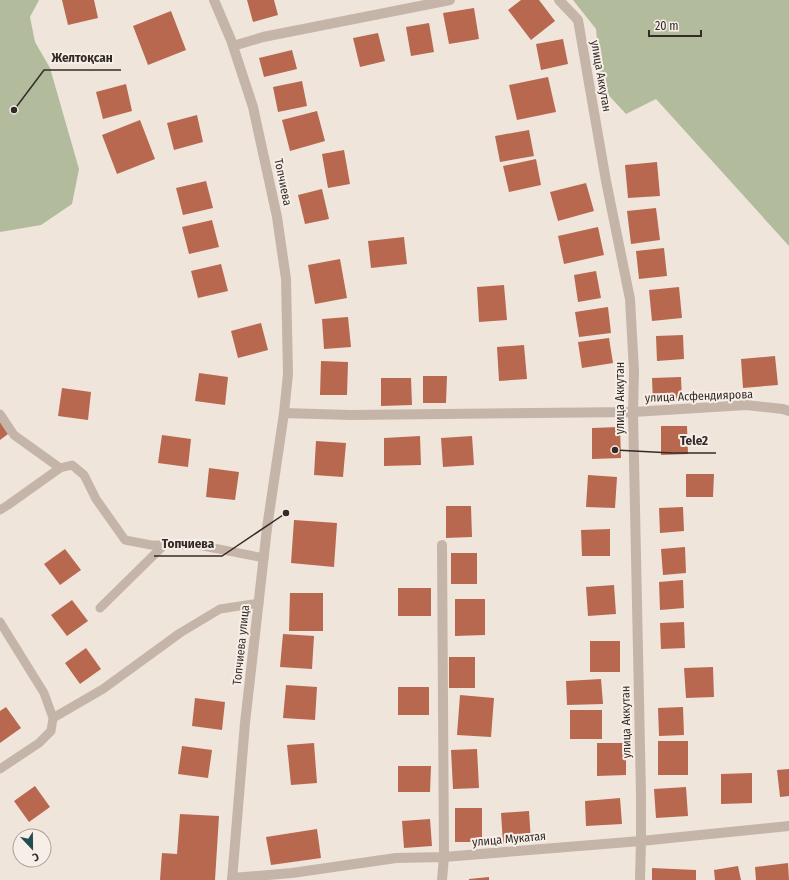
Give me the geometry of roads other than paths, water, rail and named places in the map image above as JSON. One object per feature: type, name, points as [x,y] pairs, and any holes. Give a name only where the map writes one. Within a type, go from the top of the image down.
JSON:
[{"type":"street","name":"Топчиева","points":[[214,0],[233,46],[253,107],[278,217],[286,279],[288,374],[284,413]]},
{"type":"street","points":[[233,46],[264,37],[450,0]]},
{"type":"street","name":"улица Аккутан","points":[[559,0],[578,20],[606,181],[630,299],[634,371],[633,412],[641,841],[640,880]]},
{"type":"street","name":"улица Асфендиярова","points":[[633,412],[746,405],[789,411]]},
{"type":"street","points":[[284,413],[350,416],[633,412]]},
{"type":"street","name":"Топчиева улица","points":[[232,879],[245,723],[264,558],[284,413]]},
{"type":"street","points":[[442,545],[444,857],[442,880]]},
{"type":"street","name":"улица Мукатая","points":[[232,879],[292,873],[396,858],[444,857],[641,841],[789,826]]},
{"type":"lane","points":[[0,414],[14,435],[60,468]]},
{"type":"lane","points":[[0,510],[60,468],[72,465],[84,475],[96,499],[125,540],[151,545],[198,545],[264,558]]},
{"type":"lane","points":[[100,608],[164,545]]},
{"type":"lane","points":[[53,718],[103,689],[180,633],[220,609],[259,603]]},
{"type":"lane","points":[[0,622],[44,693],[53,718],[51,731],[39,743],[0,769]]},
{"type":"place","name":"Желтоқсан","points":[[14,110]]},
{"type":"place","name":"Tele2","points":[[615,450]]},
{"type":"place","name":"Топчиева","points":[[286,513]]}]
